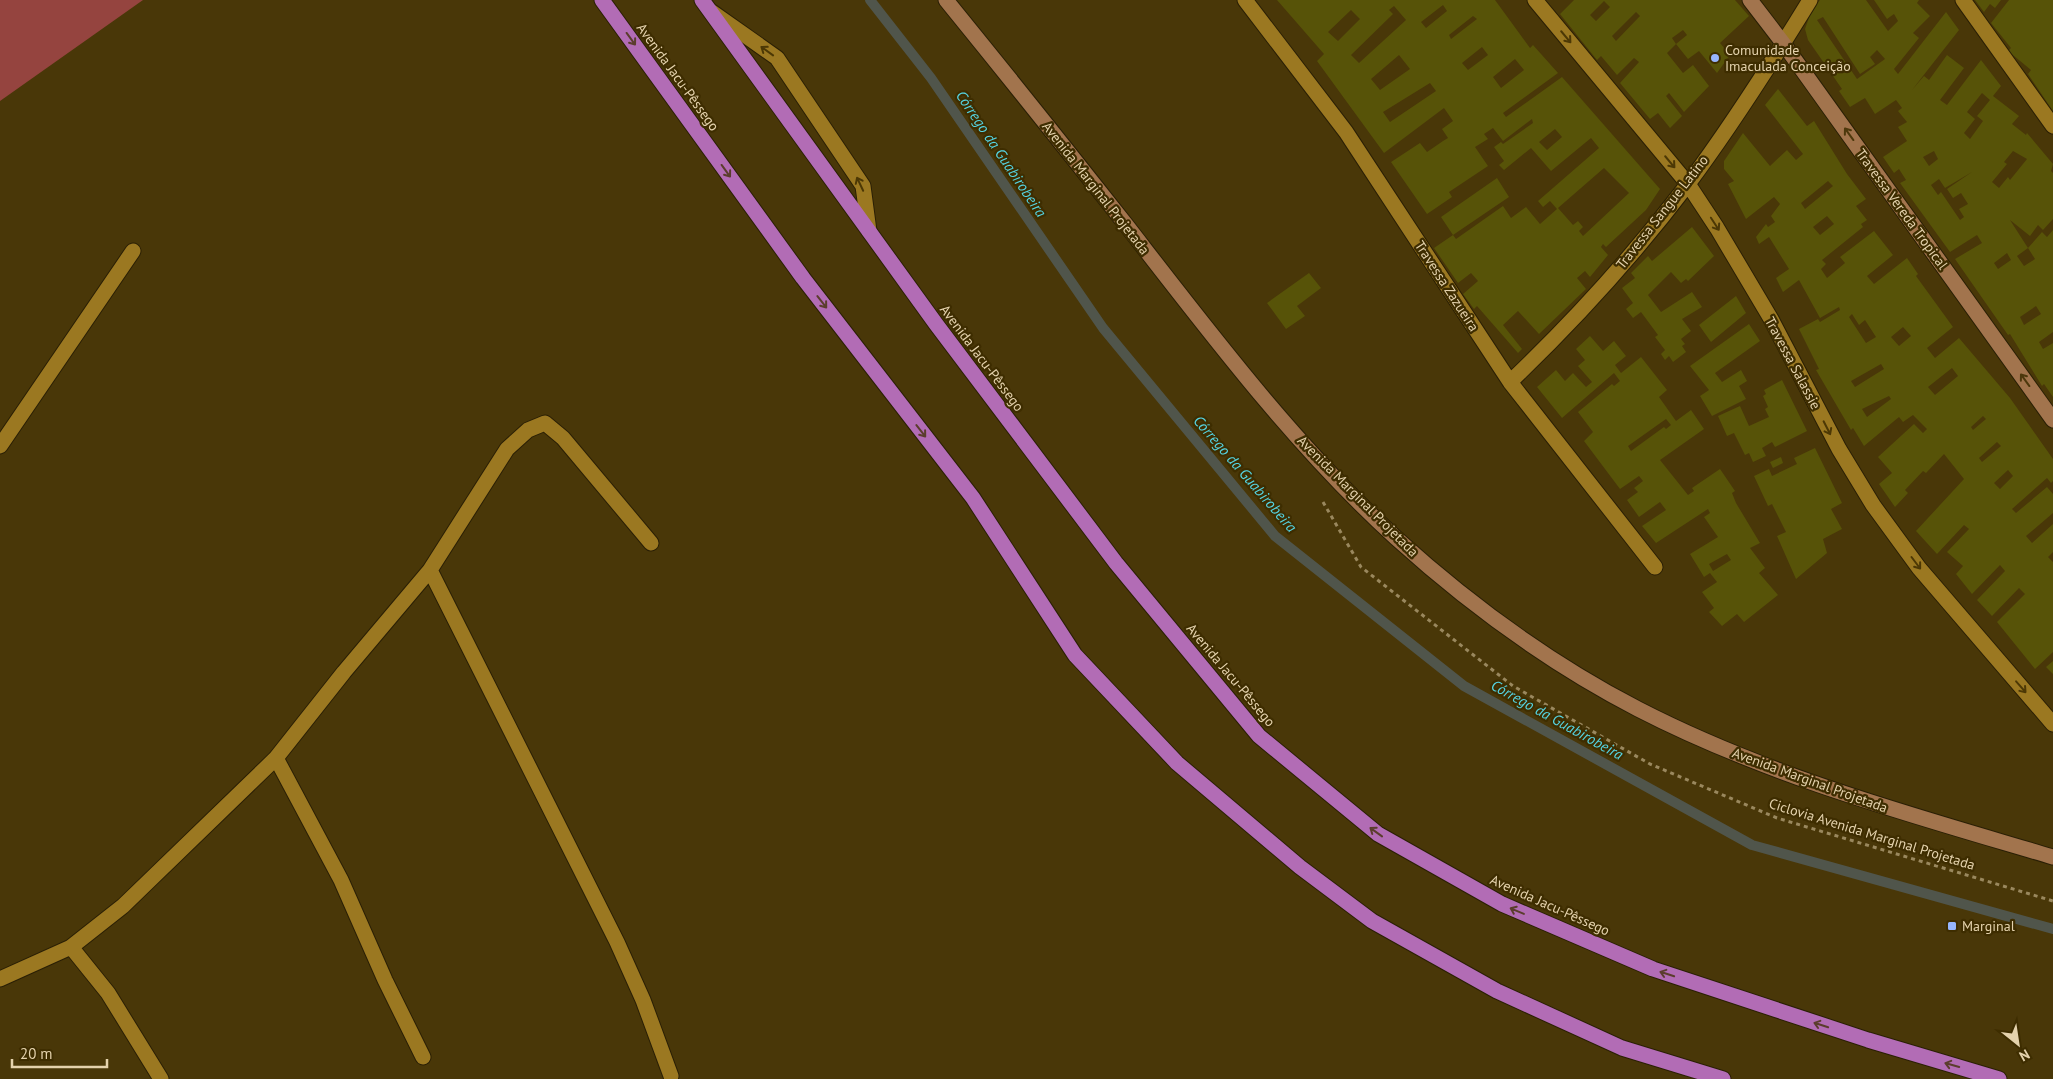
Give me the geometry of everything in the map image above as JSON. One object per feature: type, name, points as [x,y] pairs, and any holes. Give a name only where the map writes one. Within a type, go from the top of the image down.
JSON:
[{"type":"highway","name":"Avenida Jacu-Pêssego","points":[[602,0],[803,278],[973,498],[1075,655],[1176,763],[1300,867],[1372,921],[1497,991],[1613,1044],[1723,1079]]},
{"type":"highway","name":"Avenida Jacu-Pêssego","points":[[706,5],[936,324],[1116,563],[1259,736],[1378,834],[1502,904],[1653,969],[1868,1040],[1999,1079]]},
{"type":"main road","name":"Avenida Marginal Projetada","points":[[946,0],[1266,401],[1395,537],[1459,592],[1543,653],[1637,708],[1746,760],[1866,802],[2053,857]]},
{"type":"main road","name":"Travessa Vereda Tropical","points":[[1750,0],[1783,43],[2053,420]]},
{"type":"street","name":"Travessa Zazueira","points":[[1245,0],[1346,132],[1510,382],[1655,567]]},
{"type":"street","name":"Travessa Salassie","points":[[1535,0],[1688,184],[1772,319],[1839,449],[1873,505],[1920,568],[2053,724]]},
{"type":"street","name":"Travessa Sangue Latino","points":[[1510,382],[1583,310],[1688,184],[1810,0]]},
{"type":"street","points":[[1963,0],[2053,126]]},
{"type":"street","points":[[706,5],[777,58],[862,186],[869,231]]},
{"type":"street","points":[[0,446],[133,251]]},
{"type":"street","points":[[0,979],[71,948],[123,906],[276,758],[344,672],[430,570],[507,449],[528,430],[545,423],[563,438],[651,543]]},
{"type":"street","points":[[430,570],[617,942],[643,1000],[671,1076]]},
{"type":"street","points":[[276,758],[341,880],[385,980],[423,1057]]},
{"type":"street","points":[[71,948],[108,993],[161,1079]]},
{"type":"path","name":"Ciclovia Avenida Marginal Projetada","points":[[1320,497],[1361,567],[1513,686],[1650,764],[1777,818],[2053,901]]},
{"type":"shaded area","points":[[0,0],[143,0],[0,101]]},
{"type":"building","points":[[1277,0],[1495,0],[1530,48],[1533,45],[1558,73],[1503,113],[1506,117],[1562,77],[1660,189],[1646,210],[1606,247],[1603,244],[1601,247],[1608,255],[1590,277],[1585,271],[1577,278],[1586,289],[1539,334],[1518,311],[1503,325],[1522,349],[1518,353],[1477,306],[1474,309],[1463,294],[1478,281],[1471,273],[1458,283],[1434,248],[1453,235],[1456,239],[1503,206],[1511,218],[1526,207],[1540,224],[1557,209],[1550,201],[1543,207],[1538,201],[1599,148],[1591,138],[1551,171],[1531,148],[1504,170],[1499,165],[1504,161],[1494,147],[1501,142],[1503,144],[1533,123],[1532,119],[1503,141],[1493,128],[1484,134],[1488,139],[1475,147],[1488,166],[1449,192],[1452,197],[1427,214],[1391,162],[1420,143],[1427,152],[1448,138],[1442,129],[1453,121],[1444,108],[1384,153],[1317,61],[1324,54]],"holes":[[[1443,5],[1447,11],[1426,28],[1421,22]],[[1394,6],[1406,20],[1359,63],[1351,55],[1393,14],[1389,10]],[[1351,10],[1360,19],[1338,41],[1328,32]],[[1473,16],[1477,19],[1451,39],[1449,35]],[[1482,47],[1488,55],[1468,70],[1462,63]],[[1399,55],[1410,69],[1380,90],[1371,79]],[[1515,59],[1524,70],[1501,88],[1493,77]],[[1430,83],[1436,91],[1390,122],[1383,112]],[[1555,129],[1562,137],[1547,150],[1539,142]],[[1604,168],[1629,193],[1583,236],[1579,231],[1583,227],[1578,221],[1573,225],[1558,208]]]},
{"type":"building","points":[[1574,0],[1735,0],[1749,16],[1720,43],[1730,55],[1717,73],[1699,51],[1688,59],[1676,44],[1667,53],[1683,73],[1693,65],[1709,86],[1684,112],[1669,93],[1666,96],[1682,116],[1670,128],[1658,113],[1650,119],[1620,83],[1639,62],[1634,58],[1617,75],[1601,56],[1597,60],[1560,14]],"holes":[[[1604,1],[1610,7],[1596,21],[1590,15]],[[1636,12],[1640,16],[1616,41],[1612,36]],[[1683,30],[1687,35],[1676,44],[1672,38]]]},
{"type":"building","points":[[1820,0],[1866,0],[1888,31],[1898,21],[1894,14],[1887,19],[1874,0],[1919,0],[1917,3],[1930,16],[1913,33],[1919,38],[1894,69],[1898,74],[1946,12],[1959,30],[1912,90],[1924,76],[1929,80],[1947,55],[1964,68],[1940,100],[1947,105],[1981,60],[2001,86],[1993,96],[2019,116],[2012,124],[2026,135],[2027,133],[2053,164],[2051,171],[2053,173],[2053,219],[2043,230],[2038,225],[2030,236],[2010,220],[2028,248],[2042,232],[2047,237],[2053,230],[2053,332],[2039,342],[2043,349],[2053,343],[2053,397],[2044,384],[2042,386],[2010,334],[2008,335],[1955,259],[1982,243],[1977,235],[1950,252],[1900,183],[1906,180],[1899,169],[1894,173],[1883,157],[1907,141],[1898,127],[1907,122],[1898,111],[1902,108],[1896,100],[1875,114],[1865,98],[1850,107],[1839,91],[1842,89],[1808,40],[1805,29],[1811,12]],"holes":[[[1823,17],[1860,74],[1875,64],[1870,57],[1877,50],[1885,59],[1857,79],[1817,20]],[[1982,93],[1990,100],[1977,116],[1983,121],[1970,139],[1964,133],[1975,119],[1967,112]],[[1934,151],[1938,159],[1929,166],[1923,157]],[[2013,151],[2027,159],[2010,180],[2008,177],[1999,188],[1992,182],[2007,164],[2004,162]],[[1972,172],[1947,189],[1953,198],[1961,193],[1968,204],[1959,209],[1964,217],[1960,220],[1941,192],[1938,195],[1931,185],[1939,179],[1945,188]],[[2028,248],[2035,259],[2024,266],[2017,256]],[[2007,253],[2011,260],[1998,269],[1994,263]],[[2036,306],[2041,314],[2024,325],[2020,317]]]},
{"type":"building","points":[[1975,0],[2001,0],[1995,8],[1990,4],[1984,12]]},
{"type":"building","points":[[2009,0],[2053,0],[2053,111],[2028,74],[2031,70],[2008,51],[2011,48],[1991,23]]},
{"type":"building","points":[[1778,89],[1807,126],[1814,121],[1847,174],[1866,199],[1856,206],[1867,220],[1861,224],[1863,227],[1822,260],[1826,264],[1821,269],[1827,278],[1845,263],[1840,257],[1874,231],[1893,255],[1867,276],[1874,284],[1907,258],[1918,274],[1916,276],[1953,327],[1927,348],[1935,358],[1959,338],[2010,398],[2053,459],[2053,481],[2051,483],[2047,478],[2012,509],[2016,513],[2047,487],[2053,494],[2053,513],[2026,536],[2032,543],[2053,524],[2053,552],[2048,557],[2053,562],[2053,652],[2035,669],[1997,622],[2025,594],[2019,588],[1992,616],[1977,600],[2005,571],[2000,565],[1972,594],[1956,574],[1963,566],[1947,552],[1969,529],[1964,525],[1937,554],[1916,531],[1964,479],[1944,454],[1926,473],[1923,471],[1905,490],[1908,493],[1895,507],[1879,484],[1892,473],[1878,457],[1914,424],[1923,433],[1927,429],[1913,415],[1903,422],[1899,417],[1864,446],[1853,428],[1851,430],[1816,370],[1819,369],[1799,329],[1818,319],[1820,322],[1840,310],[1839,307],[1820,318],[1799,280],[1783,292],[1776,278],[1789,269],[1769,237],[1759,244],[1756,237],[1766,224],[1768,227],[1775,222],[1771,216],[1780,204],[1774,197],[1746,219],[1728,184],[1734,181],[1724,169],[1724,161],[1743,133],[1770,166],[1787,150],[1796,160],[1803,154],[1765,105]],"holes":[[[1828,181],[1833,186],[1805,209],[1801,203]],[[1827,216],[1834,224],[1820,235],[1813,227]],[[1852,314],[1859,325],[1865,320],[1876,337],[1866,343],[1849,317]],[[1903,327],[1911,336],[1899,346],[1891,337]],[[1881,364],[1884,369],[1855,387],[1851,381]],[[1952,368],[1958,376],[1935,395],[1928,387]],[[1889,396],[1891,399],[1867,417],[1862,409]],[[1983,416],[1986,419],[1973,430],[1971,427]],[[1997,442],[2001,446],[1982,462],[1979,458]],[[2008,470],[2013,476],[2000,489],[1994,483]]]},
{"type":"building","points":[[1497,178],[1509,197],[1453,235],[1441,217]]},
{"type":"building","points":[[1692,227],[1714,256],[1688,281],[1686,279],[1681,283],[1671,272],[1648,295],[1661,312],[1692,292],[1702,307],[1682,319],[1691,331],[1681,339],[1685,344],[1682,346],[1686,352],[1673,362],[1669,356],[1665,360],[1661,354],[1665,350],[1655,337],[1658,335],[1641,312],[1633,318],[1626,309],[1633,303],[1622,288],[1635,278],[1631,273],[1648,256],[1652,261]]},
{"type":"building","points":[[1309,273],[1321,288],[1297,306],[1305,316],[1286,329],[1267,303]]},
{"type":"building","points":[[1736,296],[1746,313],[1711,342],[1699,325]]},
{"type":"building","points":[[1749,324],[1760,341],[1715,373],[1722,382],[1741,370],[1747,381],[1739,386],[1746,399],[1712,416],[1700,396],[1709,390],[1690,366]]},
{"type":"building","points":[[1590,336],[1603,351],[1614,341],[1626,356],[1615,365],[1621,373],[1641,357],[1667,390],[1659,397],[1676,421],[1691,410],[1704,429],[1660,460],[1688,495],[1694,491],[1692,488],[1720,469],[1735,491],[1732,493],[1736,503],[1760,543],[1750,548],[1765,568],[1759,573],[1778,595],[1744,622],[1737,614],[1722,626],[1709,612],[1714,608],[1702,592],[1717,582],[1710,573],[1704,577],[1690,554],[1718,537],[1704,517],[1710,513],[1708,509],[1656,543],[1642,526],[1666,510],[1660,502],[1639,517],[1627,500],[1638,492],[1634,488],[1643,481],[1639,476],[1620,489],[1584,441],[1593,432],[1578,412],[1612,384],[1614,386],[1620,381],[1614,373],[1562,418],[1537,387],[1556,370],[1565,381],[1573,373],[1586,387],[1592,382],[1578,366],[1585,360],[1576,349]],"holes":[[[1666,419],[1671,425],[1666,429],[1664,427],[1631,451],[1628,446]],[[1727,554],[1731,560],[1713,571],[1709,564]]]},
{"type":"building","points":[[1782,380],[1807,431],[1775,447],[1772,442],[1762,448],[1766,456],[1753,462],[1749,453],[1745,455],[1734,433],[1727,436],[1718,416],[1740,406],[1749,426],[1769,417],[1765,409],[1768,407],[1763,396],[1766,394],[1764,390]]},
{"type":"building","points":[[1815,448],[1842,503],[1831,509],[1842,529],[1823,539],[1827,553],[1796,579],[1777,536],[1786,532],[1772,504],[1768,506],[1754,476],[1769,469],[1772,476],[1797,464],[1794,458]]},
{"type":"building","points":[[1781,457],[1783,463],[1773,468],[1770,462]]},
{"type":"building","points":[[2053,661],[2053,674],[2046,667]]},
{"type":"waterway","name":"Córrego da Guabirobeira","points":[[870,0],[931,78],[1103,328],[1275,536],[1464,686],[1752,845],[2053,929]]},
{"type":"place","name":"Comunidade Imaculada Conceição","points":[[1715,58]]},
{"type":"place","name":"Marginal","points":[[1952,926]]}]
